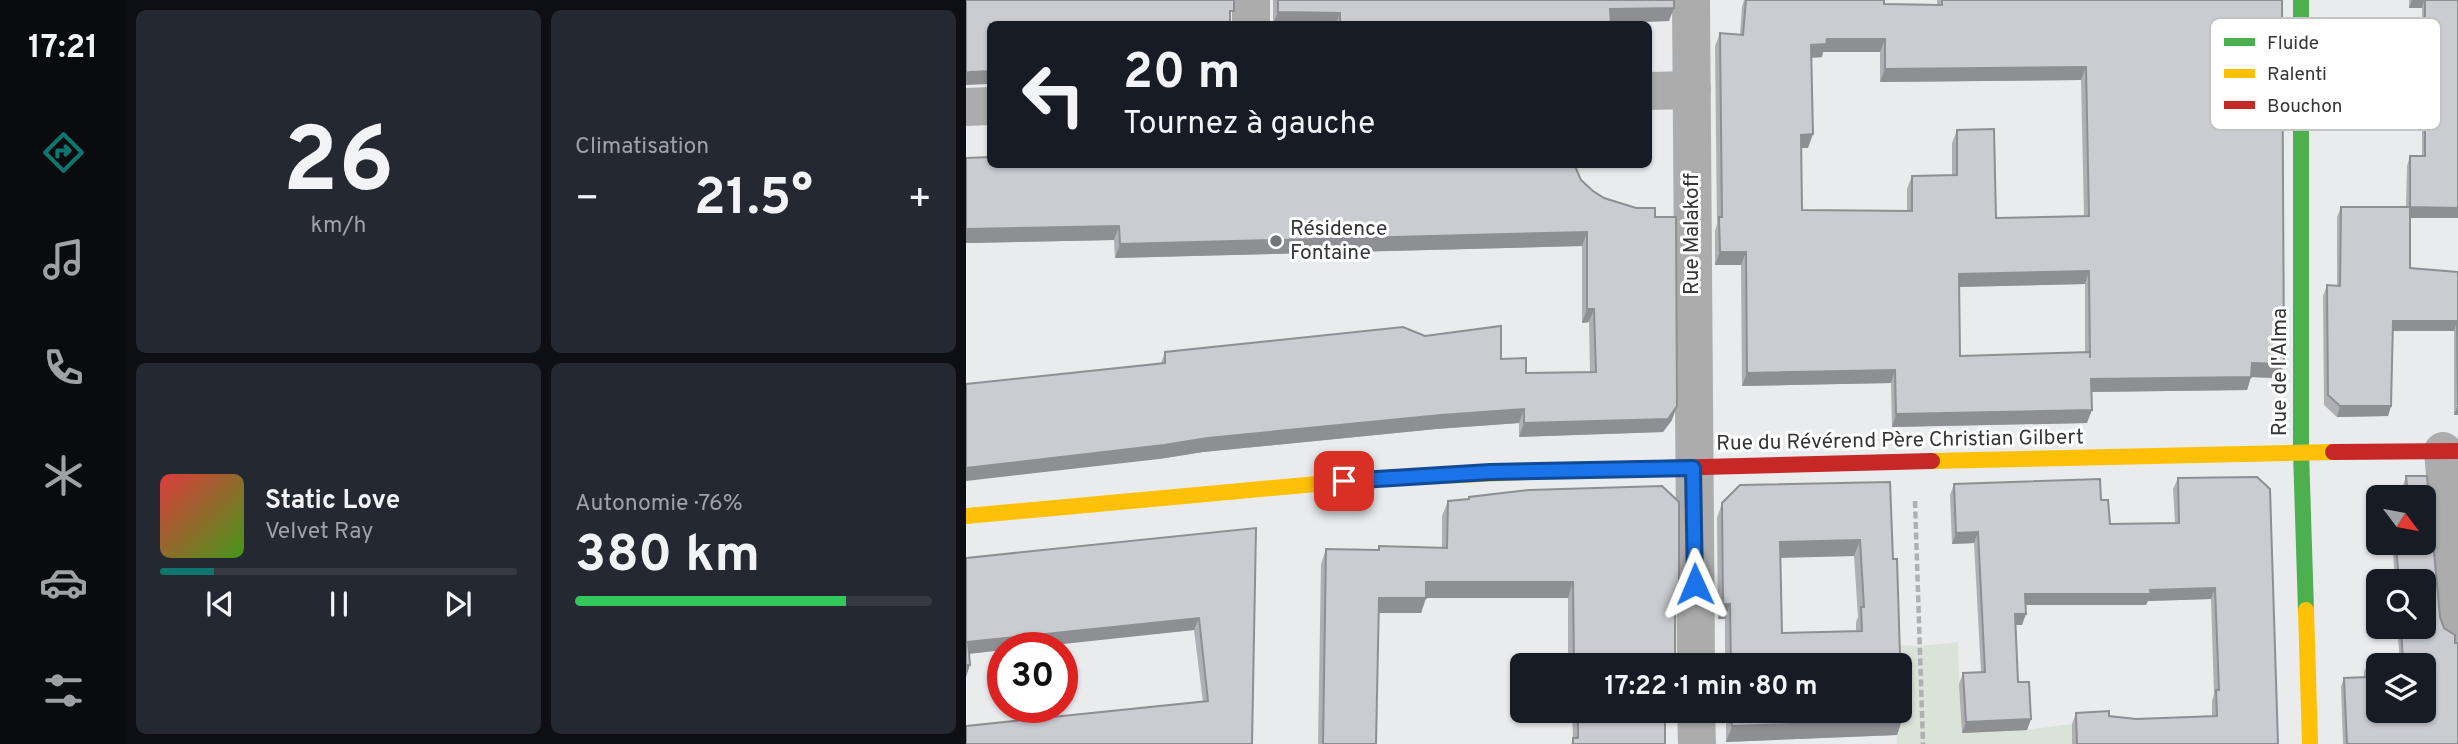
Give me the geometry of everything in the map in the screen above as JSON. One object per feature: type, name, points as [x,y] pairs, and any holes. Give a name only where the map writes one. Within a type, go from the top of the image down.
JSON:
[{"type":"street","points":[[1251,0],[1251,21]]},
{"type":"street","name":"Rue Malakoff","points":[[1691,0],[1696,653]]},
{"type":"street","name":"Rue de l'Alma","points":[[2301,0],[2301,18]]},
{"type":"street","points":[[1652,91],[1692,90]]},
{"type":"street","points":[[966,107],[987,106]]},
{"type":"street","name":"Rue de l'Alma","points":[[2301,130],[2301,452],[2311,744]]},
{"type":"street","points":[[2451,451],[2458,624]]},
{"type":"street","name":"Rue du Révérend Père Christian Gilbert","points":[[966,516],[1371,479],[1490,472],[2301,452],[2451,451]]},
{"type":"street","points":[[1696,723],[1697,744]]},
{"type":"path","points":[[1913,461],[1923,744]]},
{"type":"shaded area","points":[[1958,642],[1959,684],[2027,730],[2072,724],[2072,744],[1897,744],[1896,723],[1912,723],[1912,653],[1896,653],[1894,645],[1920,646]]},
{"type":"building","points":[[966,0],[1234,0],[1230,21],[987,21],[987,71],[966,73]]},
{"type":"building","points":[[1278,0],[1674,0],[1674,8],[1610,9],[1611,21],[1340,21],[1340,13],[1278,12]]},
{"type":"building","points":[[1746,0],[1884,0],[1884,4],[1942,5],[1942,0],[2282,0],[2282,18],[2210,18],[2210,130],[2283,130],[2284,364],[2252,363],[2251,377],[2091,379],[2092,410],[1896,414],[1895,370],[1747,373],[1746,252],[1720,252],[1719,217],[1722,217],[1720,33],[1743,35]],"holes":[[[1827,39],[1885,39],[1885,69],[2086,67],[2089,216],[1996,218],[1994,129],[1957,130],[1957,175],[1912,176],[1912,211],[1802,210],[1801,135],[1813,134],[1811,45],[1826,44]],[[2089,271],[2090,352],[1960,356],[1959,274]]]},
{"type":"building","points":[[2425,0],[2458,0],[2458,208],[2410,207],[2410,156],[2425,156],[2425,130],[2441,130],[2441,18],[2425,18]]},
{"type":"building","points":[[987,157],[987,168],[1576,168],[1581,180],[1604,198],[1636,208],[1655,208],[1655,217],[1676,217],[1677,406],[1668,419],[1524,423],[1524,409],[1208,438],[966,468],[966,384],[1165,363],[1165,352],[1403,327],[1425,336],[1501,326],[1501,359],[1526,358],[1526,373],[1596,372],[1594,309],[1587,309],[1587,232],[1120,244],[1119,226],[966,229],[966,158]]},
{"type":"building","points":[[2341,207],[2410,207],[2410,268],[2458,272],[2458,405],[2457,321],[2393,321],[2391,406],[2340,406],[2328,395],[2327,285],[2340,286]]},
{"type":"building","points":[[2406,476],[2427,476],[2428,485],[2407,485]]},
{"type":"building","points":[[2257,477],[2270,489],[2278,744],[2077,744],[2076,713],[2109,711],[2109,716],[2136,719],[2217,716],[2216,690],[2219,690],[2215,588],[2150,590],[2151,594],[2025,594],[2026,614],[2015,614],[2018,682],[2029,682],[2031,719],[1966,722],[1963,673],[1985,672],[1978,532],[1956,533],[1954,484],[2100,479],[2101,500],[2108,500],[2110,524],[2179,523],[2178,478]]},
{"type":"building","points":[[1890,482],[1893,559],[1897,559],[1900,653],[1731,653],[1730,604],[1723,604],[1722,503],[1740,485]],"holes":[[[1860,540],[1864,607],[1861,607],[1862,631],[1782,633],[1780,542]]]},
{"type":"building","points":[[1662,486],[1679,502],[1679,604],[1675,604],[1675,653],[1574,653],[1573,582],[1426,582],[1426,598],[1379,598],[1376,744],[1323,744],[1326,549],[1379,550],[1379,546],[1447,548],[1448,501],[1529,490]]},
{"type":"building","points":[[1256,528],[1252,744],[966,744],[966,726],[995,723],[1078,723],[1078,714],[1208,701],[1199,618],[1064,632],[987,632],[987,640],[968,642],[970,665],[966,665],[966,558]]},
{"type":"building","points":[[2397,555],[2434,555],[2436,569],[2398,569]]},
{"type":"building","points":[[2436,574],[2440,617],[2444,628],[2455,635],[2455,643],[2458,643],[2458,744],[2347,744],[2344,678],[2366,677],[2366,723],[2436,723],[2436,653],[2402,653],[2402,639],[2436,639]]},
{"type":"building","points":[[1578,723],[1665,723],[1665,744],[1573,744],[1573,738],[1578,738]]},
{"type":"building","points":[[1732,723],[1817,723],[1732,726]]},
{"type":"traffic: fast","points":[[2301,0],[2301,18]]},
{"type":"traffic: fast","points":[[2301,130],[2301,452],[2306,610]]},
{"type":"traffic: slow","points":[[1932,461],[2333,452]]},
{"type":"traffic: slow","points":[[966,516],[1371,479],[1549,471]]},
{"type":"traffic: slow","points":[[2306,610],[2310,744]]},
{"type":"traffic: jam","points":[[2333,452],[2458,451]]},
{"type":"traffic: jam","points":[[1549,471],[1932,461]]},
{"type":"place","name":"Résidence Fontaine","points":[[1276,241]]},
{"type":"route","points":[[1344,481],[1490,472],[1693,468],[1695,584]]}]
